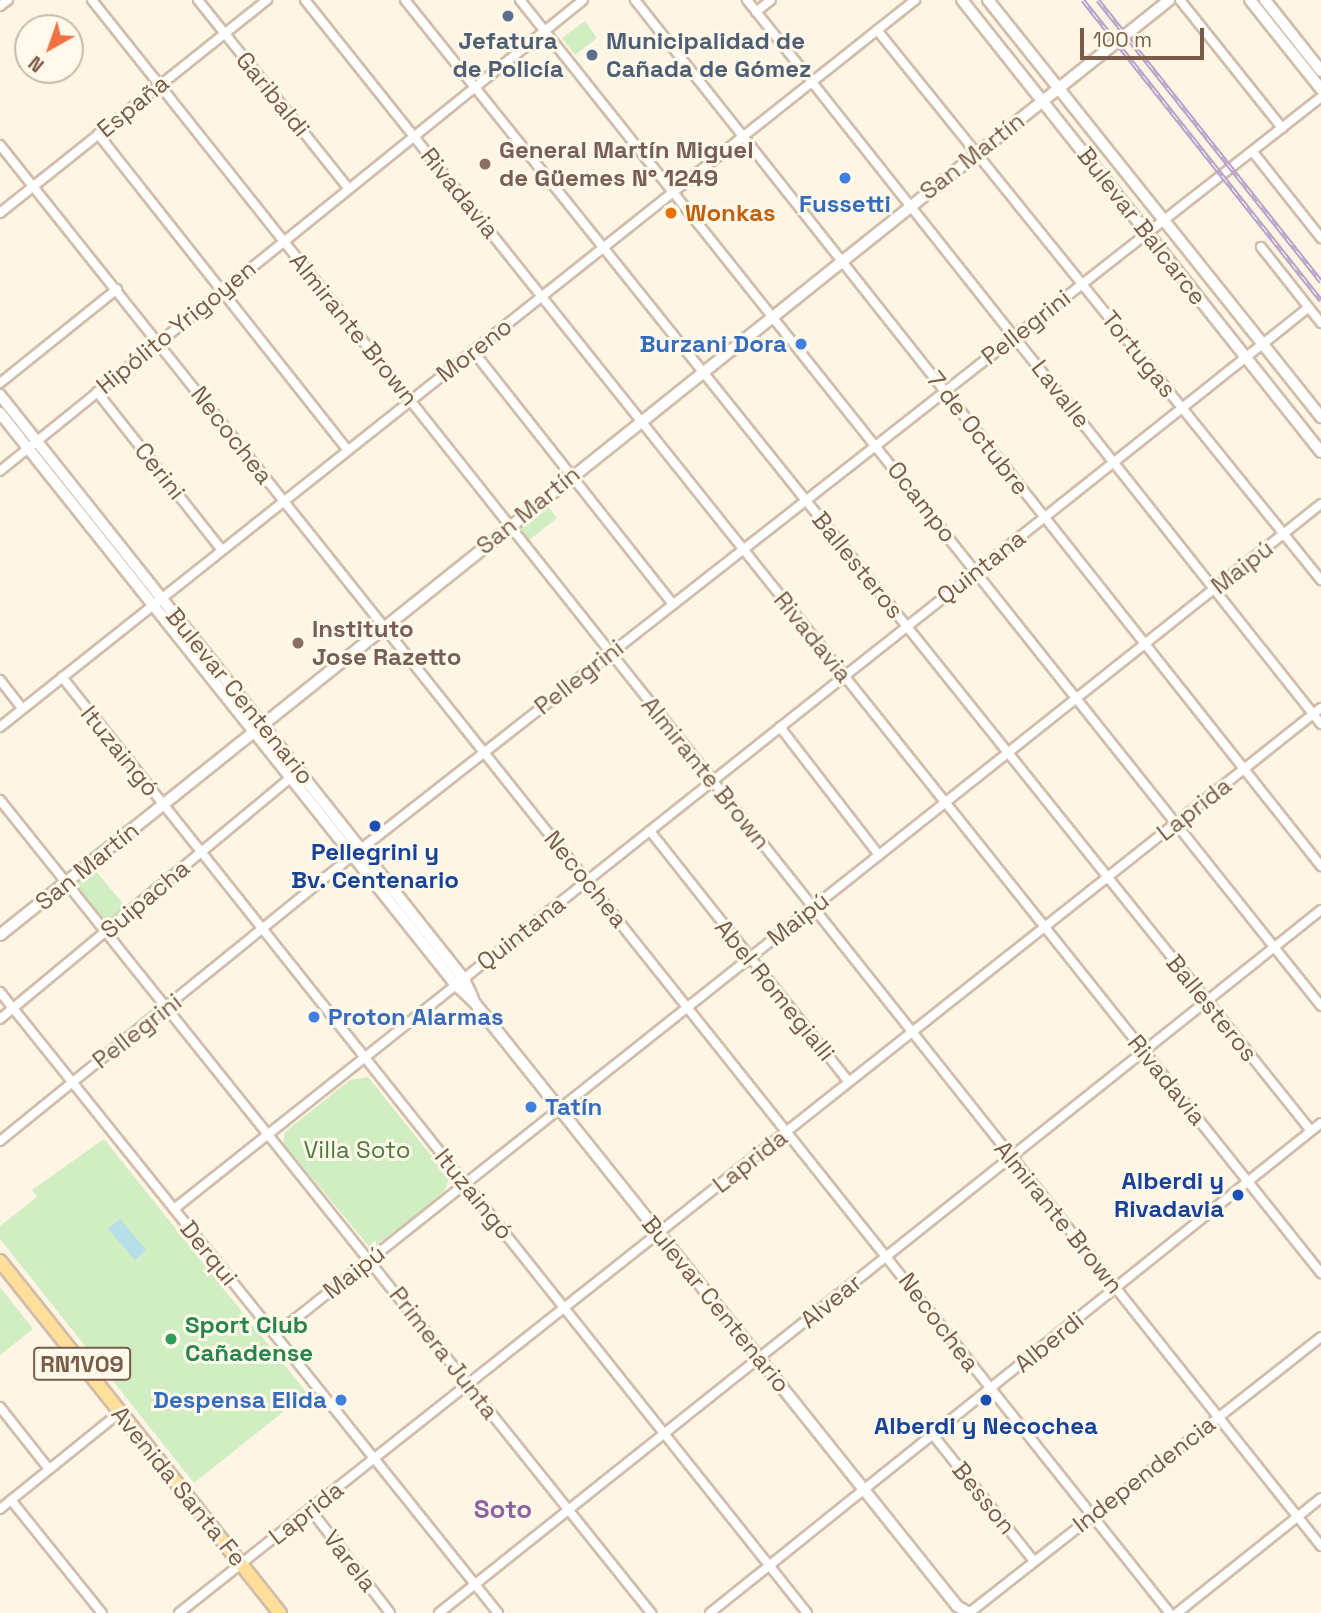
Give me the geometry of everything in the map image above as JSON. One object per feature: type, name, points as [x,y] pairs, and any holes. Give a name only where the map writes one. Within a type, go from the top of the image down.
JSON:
[{"type":"main road","name":"Bulevar Balcarce","points":[[962,0],[1321,452]]},
{"type":"main road","name":"Bulevar Balcarce","points":[[988,0],[1321,417]]},
{"type":"main road","name":"San Martín","points":[[0,935],[384,629],[509,524],[1169,0]]},
{"type":"main road","points":[[1250,0],[1321,89]]},
{"type":"main road","points":[[1265,0],[1321,71]]},
{"type":"main road","name":"Bulevar Centenario","points":[[0,395],[33,445],[474,1002],[958,1610],[969,1613]]},
{"type":"main road","name":"Bulevar Centenario","points":[[0,413],[33,445]]},
{"type":"main road","name":"Bulevar Centenario","points":[[259,729],[290,778],[357,852]]},
{"type":"main road","name":"Avenida Santa Fe","points":[[0,1261],[280,1613]]},
{"type":"street","points":[[0,6],[8,0]]},
{"type":"street","name":"Almirante Brown","points":[[92,0],[1321,1546]]},
{"type":"street","name":"Garibaldi","points":[[198,0],[348,188]]},
{"type":"street","name":"España","points":[[0,213],[267,0]]},
{"type":"street","name":"Rivadavia","points":[[305,0],[1321,1273]]},
{"type":"street","name":"Ballesteros","points":[[405,0],[1311,1132]]},
{"type":"street","name":"Ocampo","points":[[520,0],[1321,1006]]},
{"type":"street","name":"Hipólito Yrigoyen","points":[[0,471],[583,0]]},
{"type":"street","name":"7 de Octubre","points":[[635,0],[1321,866]]},
{"type":"street","name":"Lavalle","points":[[747,0],[1321,724]]},
{"type":"street","points":[[756,12],[771,0]]},
{"type":"street","name":"Moreno","points":[[0,727],[915,0]]},
{"type":"street","points":[[1180,0],[1282,128]]},
{"type":"street","name":"Tortugas","points":[[877,30],[1321,580]]},
{"type":"street","name":"Pellegrini","points":[[0,1142],[72,1082],[166,1010],[357,852],[1321,97]]},
{"type":"street","points":[[98,134],[348,450]]},
{"type":"street","name":"Necochea","points":[[0,145],[159,341],[384,629],[588,880],[785,1133],[888,1255],[990,1389],[1170,1613]]},
{"type":"street","points":[[1253,152],[1321,238]]},
{"type":"street","points":[[1261,247],[1321,323]]},
{"type":"street","points":[[0,383],[117,289]]},
{"type":"street","name":"Quintana","points":[[174,1209],[1308,308]]},
{"type":"street","points":[[473,351],[673,604]]},
{"type":"street","name":"Cerini","points":[[97,392],[222,550]]},
{"type":"street","name":"Maipú","points":[[275,1335],[1321,504]]},
{"type":"street","name":"Ituzaingó","points":[[62,677],[807,1613]]},
{"type":"street","points":[[0,680],[22,708]]},
{"type":"street","name":"Laprida","points":[[179,1613],[1321,708]]},
{"type":"street","points":[[780,727],[879,855]]},
{"type":"street","name":"Suipacha","points":[[0,1019],[290,778]]},
{"type":"street","name":"Primera Junta","points":[[0,800],[166,1010],[270,1133],[651,1613]]},
{"type":"street","name":"Abel Romegialli","points":[[650,831],[748,959],[849,1083]]},
{"type":"street","name":"Alvear","points":[[439,1613],[1321,910]]},
{"type":"street","name":"Derqui","points":[[0,992],[498,1613]]},
{"type":"street","name":"Alberdi","points":[[710,1613],[1321,1123]]},
{"type":"street","name":"Independencia","points":[[969,1613],[1218,1415],[1321,1337]]},
{"type":"street","points":[[0,1408],[49,1469]]},
{"type":"street","points":[[0,1508],[120,1412]]},
{"type":"street","name":"Besson","points":[[933,1435],[1034,1561]]},
{"type":"street","points":[[1177,1613],[1321,1498]]},
{"type":"street","points":[[11,1500],[102,1613]]},
{"type":"street","name":"Varela","points":[[310,1509],[390,1613]]},
{"type":"green space","points":[[585,21],[597,38],[575,55],[562,38]]},
{"type":"green space","points":[[542,499],[557,518],[524,544],[509,524]]},
{"type":"green space","points":[[90,864],[130,912],[105,932],[66,883]]},
{"type":"green space","name":"Villa Soto","points":[[368,1077],[449,1178],[443,1195],[371,1249],[283,1143],[285,1132],[350,1080]]},
{"type":"green space","name":"Sport Club Cañadense","points":[[104,1139],[307,1393],[194,1483],[0,1239],[0,1226],[37,1197],[32,1190]]},
{"type":"green space","points":[[0,1287],[33,1329],[0,1355]]},
{"type":"water","points":[[120,1219],[146,1250],[135,1260],[108,1229]]},
{"type":"railway","points":[[1083,0],[1321,300]]},
{"type":"railway","points":[[1098,0],[1321,281]]},
{"type":"place","name":"Jefatura de Policía","points":[[508,16]]},
{"type":"place","name":"Municipalidad de Cañada de Gómez","points":[[592,55]]},
{"type":"place","name":"General Martín Miguel de Güemes N° 1249","points":[[485,164]]},
{"type":"place","name":"Fussetti","points":[[845,178]]},
{"type":"place","name":"Wonkas","points":[[671,213]]},
{"type":"place","name":"Burzani Dora","points":[[801,344]]},
{"type":"place","name":"Instituto Jose Razetto","points":[[298,643]]},
{"type":"place","name":"Pellegrini y Bv. Centenario","points":[[375,826]]},
{"type":"place","name":"Proton Alarmas","points":[[314,1017]]},
{"type":"place","name":"Tatín","points":[[531,1107]]},
{"type":"place","name":"Alberdi y Rivadavia","points":[[1238,1195]]},
{"type":"place","name":"Sport Club Cañadense","points":[[171,1339]]},
{"type":"place","name":"Despensa Elida","points":[[341,1400]]},
{"type":"place","name":"Alberdi y Necochea","points":[[986,1400]]},
{"type":"district","name":"Soto","points":[[503,1510]]}]
